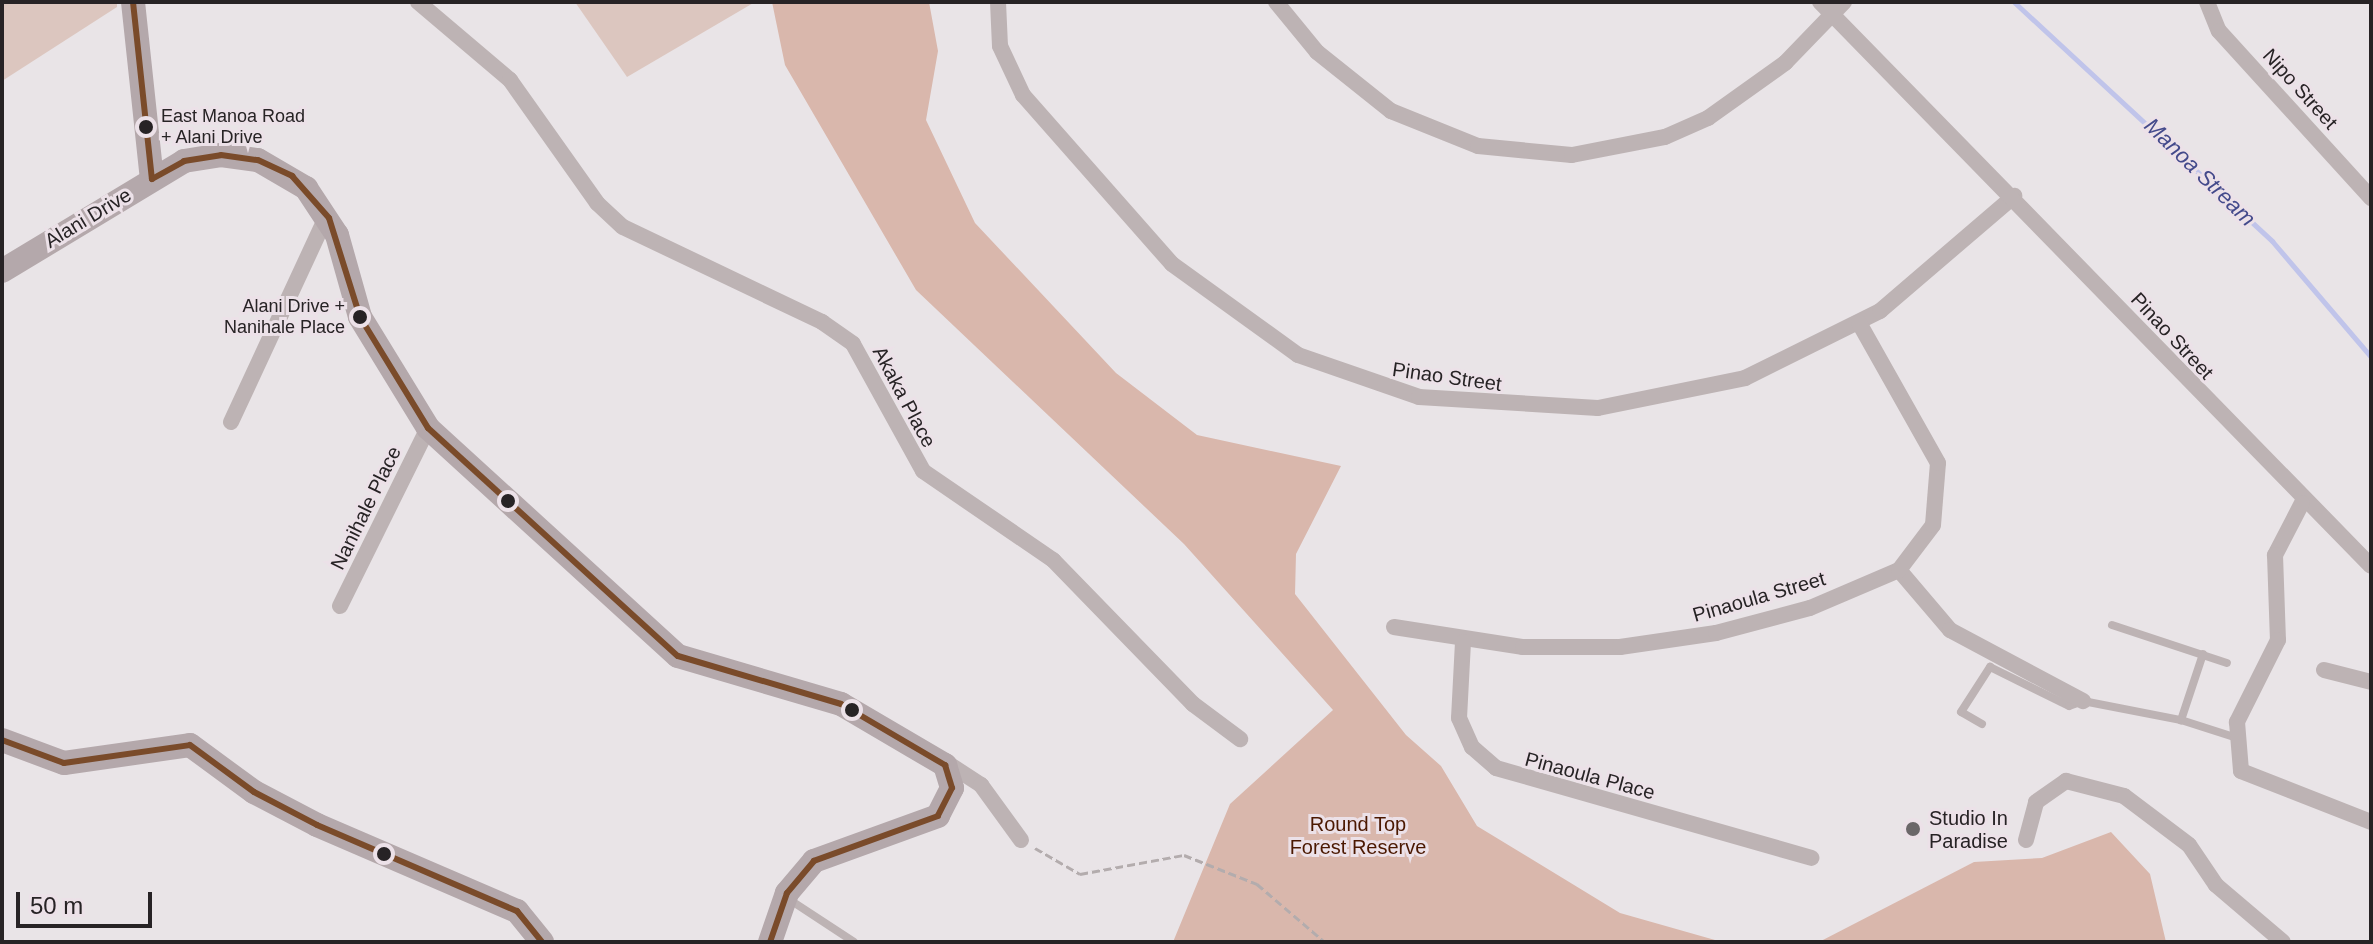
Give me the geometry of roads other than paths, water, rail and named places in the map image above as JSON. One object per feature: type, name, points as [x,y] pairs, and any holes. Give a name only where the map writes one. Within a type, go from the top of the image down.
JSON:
[{"type":"street","points":[[133,2],[152,179]]},
{"type":"street","name":"Akaka Place","points":[[418,2],[510,80],[597,203],[623,227],[853,344],[923,471],[1053,560],[1193,704],[1240,739]]},
{"type":"street","name":"Pinao Street","points":[[998,2],[1000,46],[1023,95],[1160,253],[1248,325],[1355,380],[1452,402],[1623,405],[1745,378],[1859,323],[1940,265],[2014,196]]},
{"type":"street","points":[[1276,2],[1317,52],[1391,111],[1433,132],[1525,154],[1619,149],[1708,118],[1749,93],[1839,8]]},
{"type":"street","name":"Pinao Street","points":[[1820,2],[1839,8],[2302,503],[2371,566]]},
{"type":"street","name":"Nipo Street","points":[[2207,2],[2219,31],[2371,198]]},
{"type":"street","name":"Alani Drive","points":[[2,271],[184,161],[240,156],[292,176],[327,215],[360,317],[428,428],[678,656],[841,704],[981,785],[1021,840]]},
{"type":"street","points":[[231,422],[327,215]]},
{"type":"street","name":"Pinaoula Street","points":[[1394,627],[1463,642],[1620,647],[1716,633],[1810,608],[1899,570],[1933,525],[1938,463],[1859,323]]},
{"type":"street","name":"Nanihale Place","points":[[340,606],[428,428]]},
{"type":"street","points":[[2302,503],[2275,555],[2278,640],[2237,722],[2241,771],[2371,822]]},
{"type":"street","points":[[1899,570],[1950,630],[2083,701]]},
{"type":"street","name":"Pinaoula Place","points":[[1463,642],[1459,718],[1472,747],[1496,768],[1811,858]]},
{"type":"street","points":[[2324,670],[2371,682]]},
{"type":"street","points":[[2,740],[64,763],[190,745],[317,825],[517,911],[542,942]]},
{"type":"street","points":[[770,942],[786,897],[826,853],[938,816],[952,788],[939,758]]},
{"type":"street","points":[[2026,840],[2036,802],[2066,781],[2124,796],[2189,845],[2216,885],[2283,942]]},
{"type":"lane","points":[[2112,625],[2227,663]]},
{"type":"lane","points":[[2181,720],[2203,654]]},
{"type":"lane","points":[[1982,724],[1961,712],[1990,667],[2050,700],[2069,706],[2083,701],[2181,720],[2237,738]]},
{"type":"lane","points":[[786,897],[854,942]]},
{"type":"waterway","name":"Manoa Stream","points":[[2014,2],[2272,241],[2371,357]]},
{"type":"place","name":"East Manoa Road + Alani Drive","points":[[146,127]]},
{"type":"place","name":"Alani Drive + Nanihale Place","points":[[360,317]]},
{"type":"place","name":"Studio In Paradise","points":[[1913,829]]},
{"type":"park label","name":"Round Top Forest Reserve","points":[[1358,836]]}]
